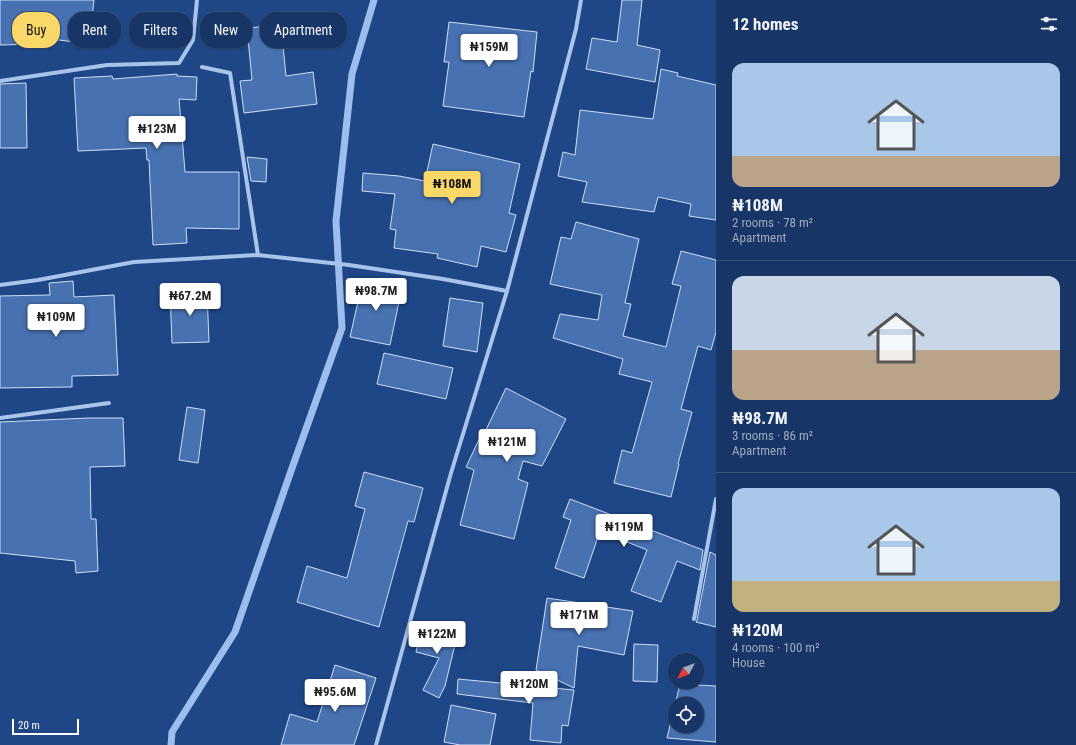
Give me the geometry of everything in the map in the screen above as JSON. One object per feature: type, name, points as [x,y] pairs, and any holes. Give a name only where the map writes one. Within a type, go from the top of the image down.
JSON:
[{"type":"street","points":[[0,81],[107,65],[179,63],[193,40],[197,0]]},
{"type":"street","points":[[376,745],[451,473],[507,291],[576,29],[581,0]]},
{"type":"street","points":[[202,67],[230,73],[258,255]]},
{"type":"street","points":[[0,285],[38,280],[134,262],[258,255],[349,265],[443,279],[507,291]]},
{"type":"street","points":[[0,418],[109,403]]},
{"type":"street","points":[[694,619],[716,499]]},
{"type":"building","points":[[0,0],[94,0],[93,12],[68,12],[68,41],[60,40],[60,12],[12,12],[12,45],[0,45]]},
{"type":"building","points":[[622,0],[642,0],[637,45],[660,50],[655,82],[586,69],[592,38],[617,42]]},
{"type":"building","points":[[449,22],[537,32],[533,72],[531,71],[524,117],[443,106],[449,62],[444,62]]},
{"type":"building","points":[[260,27],[260,48],[283,48],[286,76],[313,72],[317,104],[244,113],[240,81],[252,80],[249,48],[252,48],[252,28]]},
{"type":"building","points":[[661,69],[678,73],[677,76],[716,85],[716,220],[689,216],[691,204],[658,197],[654,212],[582,202],[587,182],[558,176],[563,152],[575,155],[580,110],[653,119]]},
{"type":"building","points":[[177,74],[177,76],[197,77],[196,100],[179,99],[185,172],[239,172],[239,229],[186,228],[187,243],[153,245],[149,160],[147,160],[146,148],[78,151],[74,78],[112,76],[113,79]]},
{"type":"building","points":[[26,83],[27,148],[0,148],[0,84]]},
{"type":"building","points":[[433,144],[520,164],[509,213],[516,215],[506,252],[481,246],[477,267],[437,258],[438,254],[394,248],[396,230],[390,229],[395,194],[362,191],[363,173],[399,176],[425,181]]},
{"type":"building","points":[[247,157],[267,159],[266,182],[251,181]]},
{"type":"building","points":[[576,222],[639,239],[625,303],[631,304],[623,336],[666,347],[681,286],[672,284],[681,251],[716,260],[716,332],[711,350],[698,346],[681,409],[692,412],[671,497],[614,483],[622,450],[632,453],[652,382],[619,374],[623,359],[553,338],[560,314],[598,320],[602,295],[550,284],[561,237],[571,239]]},
{"type":"building","points":[[363,279],[402,287],[390,345],[350,337]]},
{"type":"building","points":[[73,281],[74,297],[114,295],[118,375],[72,376],[72,387],[0,388],[0,296],[50,295],[49,283]]},
{"type":"building","points":[[207,291],[209,342],[172,343],[170,292]]},
{"type":"building","points":[[450,298],[483,303],[477,352],[443,346]]},
{"type":"building","points":[[384,353],[453,368],[446,399],[377,384]]},
{"type":"building","points":[[506,388],[566,419],[542,466],[523,461],[518,479],[528,483],[514,539],[460,525],[474,470],[466,467]]},
{"type":"building","points":[[187,407],[205,410],[198,463],[179,460]]},
{"type":"building","points":[[123,418],[125,466],[90,467],[91,519],[96,519],[98,571],[76,573],[75,561],[0,553],[0,422]]},
{"type":"building","points":[[364,472],[423,488],[414,522],[408,521],[379,627],[297,602],[307,566],[347,578],[365,509],[355,506]]},
{"type":"building","points":[[570,499],[703,550],[700,570],[677,561],[661,602],[631,591],[647,550],[600,531],[584,578],[555,568],[571,520],[563,517]]},
{"type":"building","points":[[710,552],[716,555],[716,627],[696,622]]},
{"type":"building","points":[[547,598],[633,611],[624,655],[578,646],[574,688],[536,670]]},
{"type":"building","points":[[422,624],[458,632],[445,686],[439,698],[423,690],[439,658],[416,652]]},
{"type":"building","points":[[634,644],[658,645],[657,682],[633,681]]},
{"type":"building","points":[[335,665],[376,678],[354,745],[281,745],[290,714],[317,722]]},
{"type":"building","points":[[458,679],[574,690],[568,726],[562,725],[561,743],[530,740],[533,703],[457,694]]},
{"type":"building","points":[[704,685],[716,686],[716,742],[667,738],[668,733],[704,733],[704,697],[677,697],[679,689],[704,689]]},
{"type":"building","points":[[451,705],[496,714],[490,745],[460,745],[444,742]]},
{"type":"waterway","points":[[171,745],[172,732],[235,632],[342,328],[336,221],[352,74],[374,0]]}]
